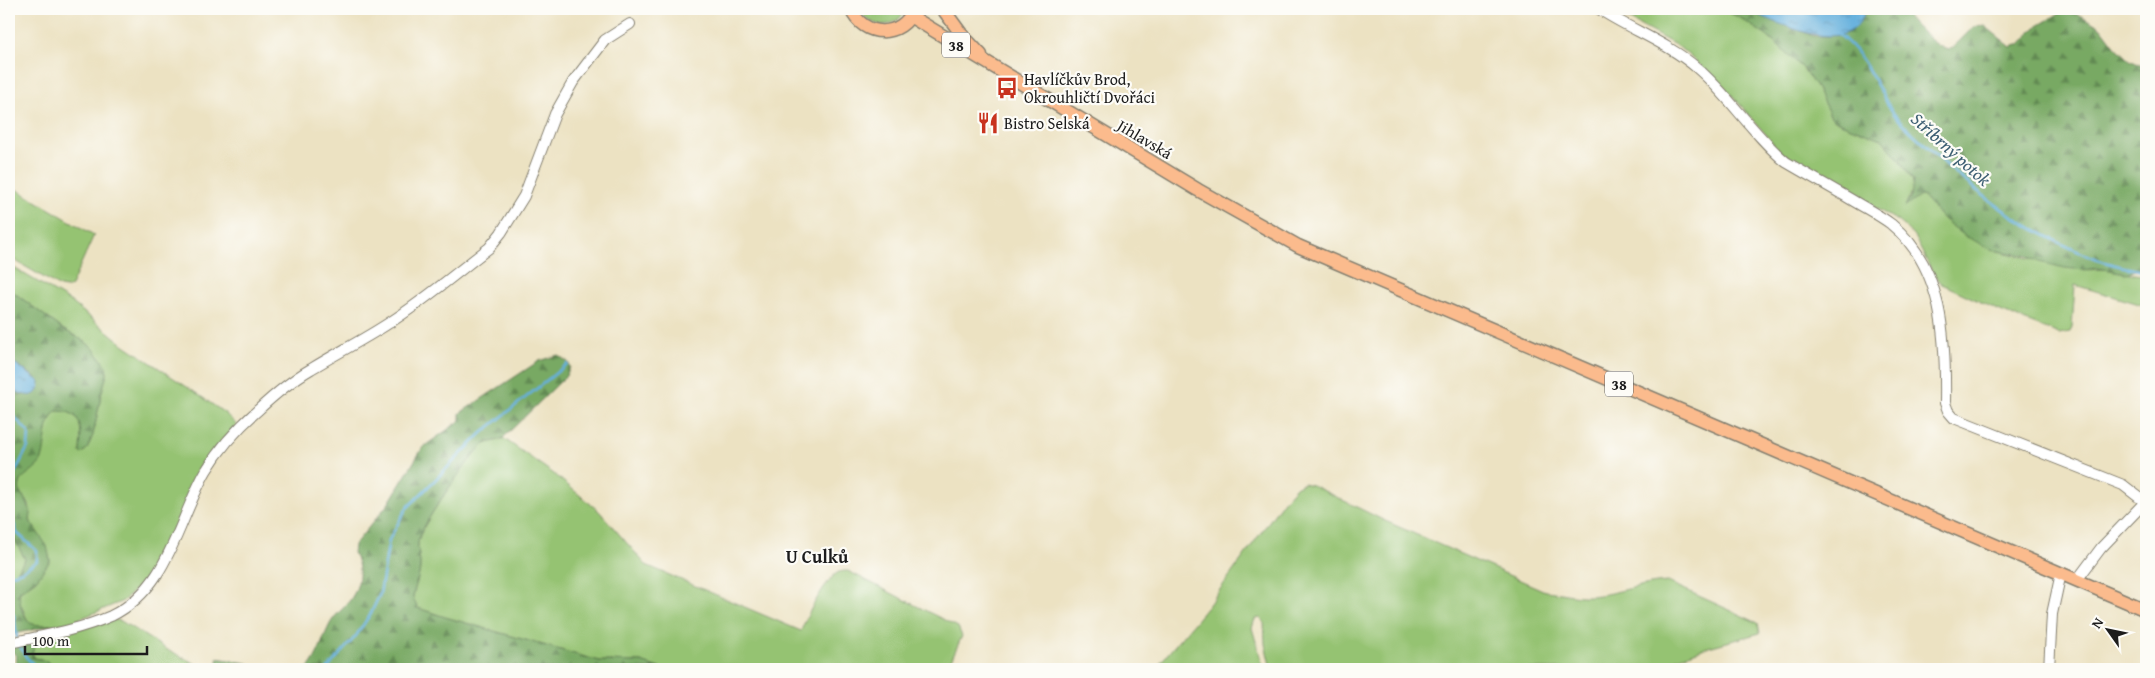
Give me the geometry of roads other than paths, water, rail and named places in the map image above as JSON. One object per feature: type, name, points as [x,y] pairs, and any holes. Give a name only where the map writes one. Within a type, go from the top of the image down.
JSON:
[{"type":"main road","name":"38","points":[[851,9],[860,24],[881,32],[898,28],[912,12]]},
{"type":"main road","points":[[943,9],[974,48],[1002,72]]},
{"type":"main road","name":"Jihlavská","points":[[912,12],[1002,72],[1183,182],[1272,233],[1338,264],[2061,573]]},
{"type":"main road","name":"38","points":[[2061,573],[2146,610]]},
{"type":"street","points":[[1599,9],[1681,56],[1724,94],[1756,134],[1786,162],[1890,224],[1908,240],[1920,256],[1932,280],[1937,299],[1943,338],[1945,403],[1948,411],[1954,418],[2123,484],[2146,502],[2101,548],[2077,580]]},
{"type":"street","points":[[9,644],[76,628],[111,615],[135,600],[159,573],[177,538],[205,473],[213,459],[238,429],[258,410],[309,370],[358,343],[394,320],[489,248],[501,233],[524,196],[555,114],[574,82],[605,40],[630,24]]},
{"type":"street","points":[[2049,669],[2052,614],[2061,573]]},
{"type":"water","points":[[1744,9],[1866,9],[1858,25],[1845,33],[1829,36],[1793,29]]},
{"type":"water","points":[[9,359],[40,382],[36,393],[32,395],[23,394],[9,386]]},
{"type":"waterway","name":"Stříbrný potok","points":[[1838,34],[1856,51],[1898,119],[1950,168],[1989,200],[2031,227],[2075,250],[2105,262],[2146,272]]},
{"type":"waterway","points":[[327,669],[356,636],[371,613],[380,594],[389,540],[406,509],[482,433],[567,364]]},
{"type":"waterway","points":[[9,411],[29,433],[28,447],[9,484]]},
{"type":"waterway","points":[[9,510],[17,533],[37,551],[37,561],[22,571],[9,575]]},
{"type":"waterway","points":[[9,607],[14,616],[17,638]]},
{"type":"waterway","points":[[9,634],[16,632]]},
{"type":"waterway","points":[[18,643],[26,657],[38,669]]},
{"type":"place","name":"Havlíčkův Brod, Okrouhličtí Dvořáci","points":[[1007,88]]},
{"type":"place","name":"Bistro Selská","points":[[988,123]]},
{"type":"district","name":"U Culků","points":[[817,556]]}]
